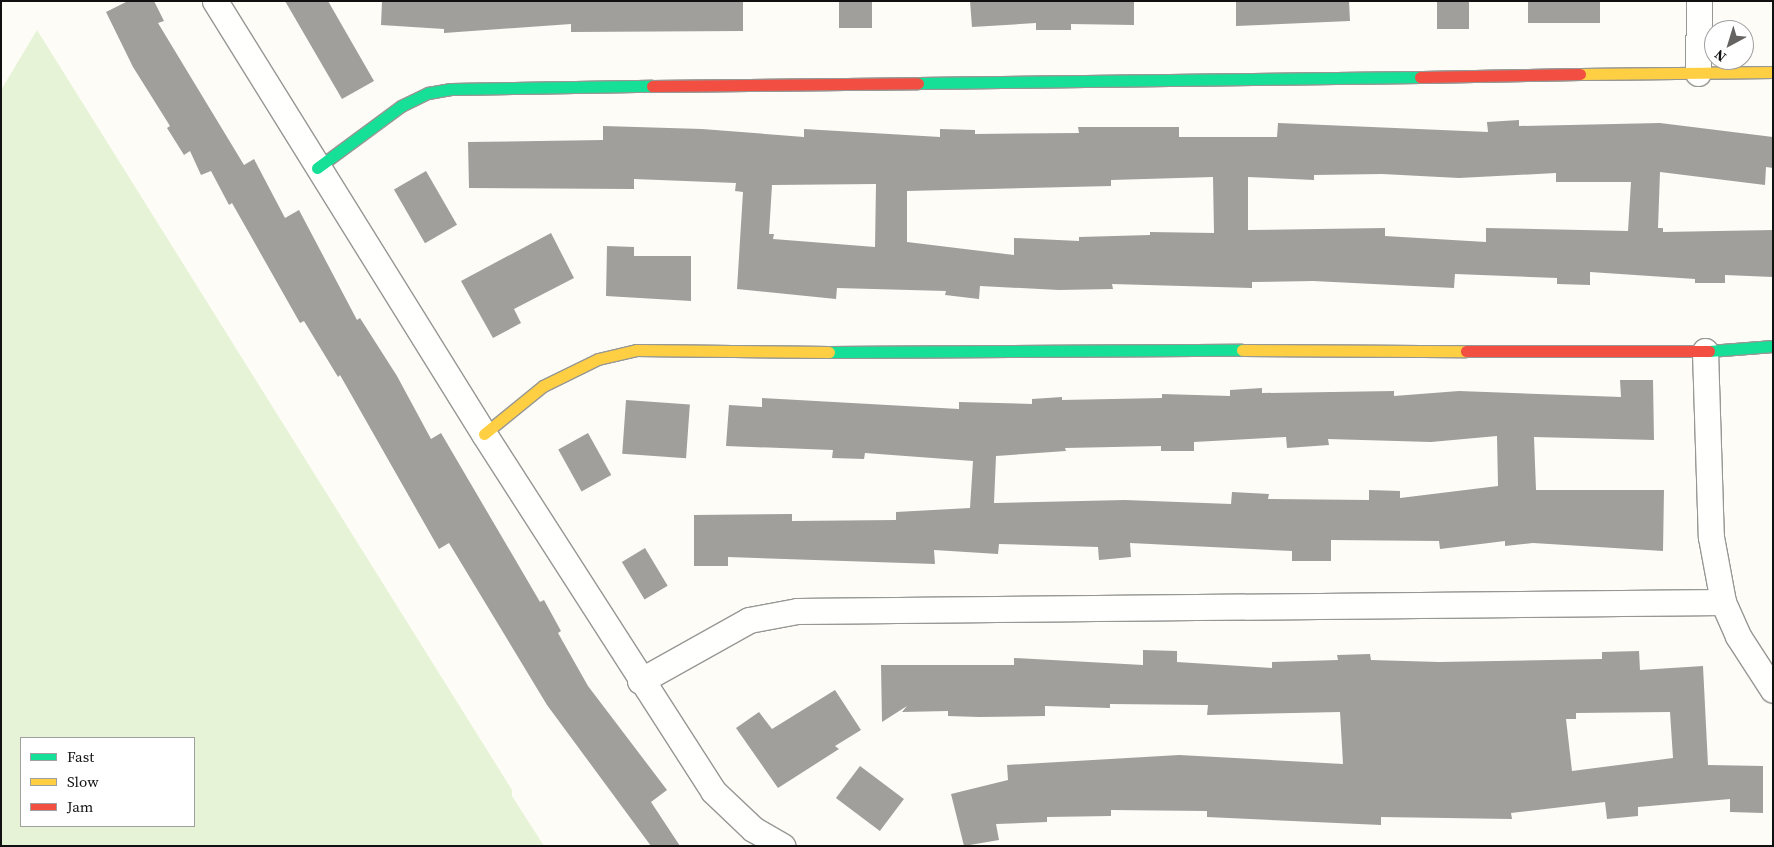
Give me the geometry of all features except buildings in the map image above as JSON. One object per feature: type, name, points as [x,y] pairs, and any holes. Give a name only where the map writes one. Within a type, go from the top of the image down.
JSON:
[{"type":"street","points":[[216,1],[317,168],[484,434],[640,681],[713,790],[753,829],[782,846]]},
{"type":"street","points":[[1698,73],[1699,1]]},
{"type":"street","points":[[317,168],[401,106],[428,93],[451,89],[1773,72]]},
{"type":"street","points":[[484,434],[543,386],[598,359],[636,350],[736,354],[944,350],[1705,351],[1773,346]]},
{"type":"street","points":[[1705,351],[1710,537],[1723,602],[1738,636],[1773,690]]},
{"type":"street","points":[[640,681],[748,620],[797,611],[1723,602]]},
{"type":"green space","points":[[37,30],[512,790],[512,796],[544,846],[1,846],[1,90]]},
{"type":"traffic: fast","points":[[918,83],[1420,77]]},
{"type":"traffic: fast","points":[[317,168],[401,106],[428,93],[451,89],[652,86]]},
{"type":"traffic: fast","points":[[1709,351],[1773,346]]},
{"type":"traffic: fast","points":[[829,352],[1242,350]]},
{"type":"traffic: slow","points":[[1580,74],[1773,72]]},
{"type":"traffic: slow","points":[[484,434],[543,386],[598,359],[636,350],[829,352]]},
{"type":"traffic: slow","points":[[1242,350],[1466,351]]},
{"type":"traffic: jam","points":[[1420,77],[1580,74]]},
{"type":"traffic: jam","points":[[652,86],[918,83]]},
{"type":"traffic: jam","points":[[1466,351],[1709,351]]}]
